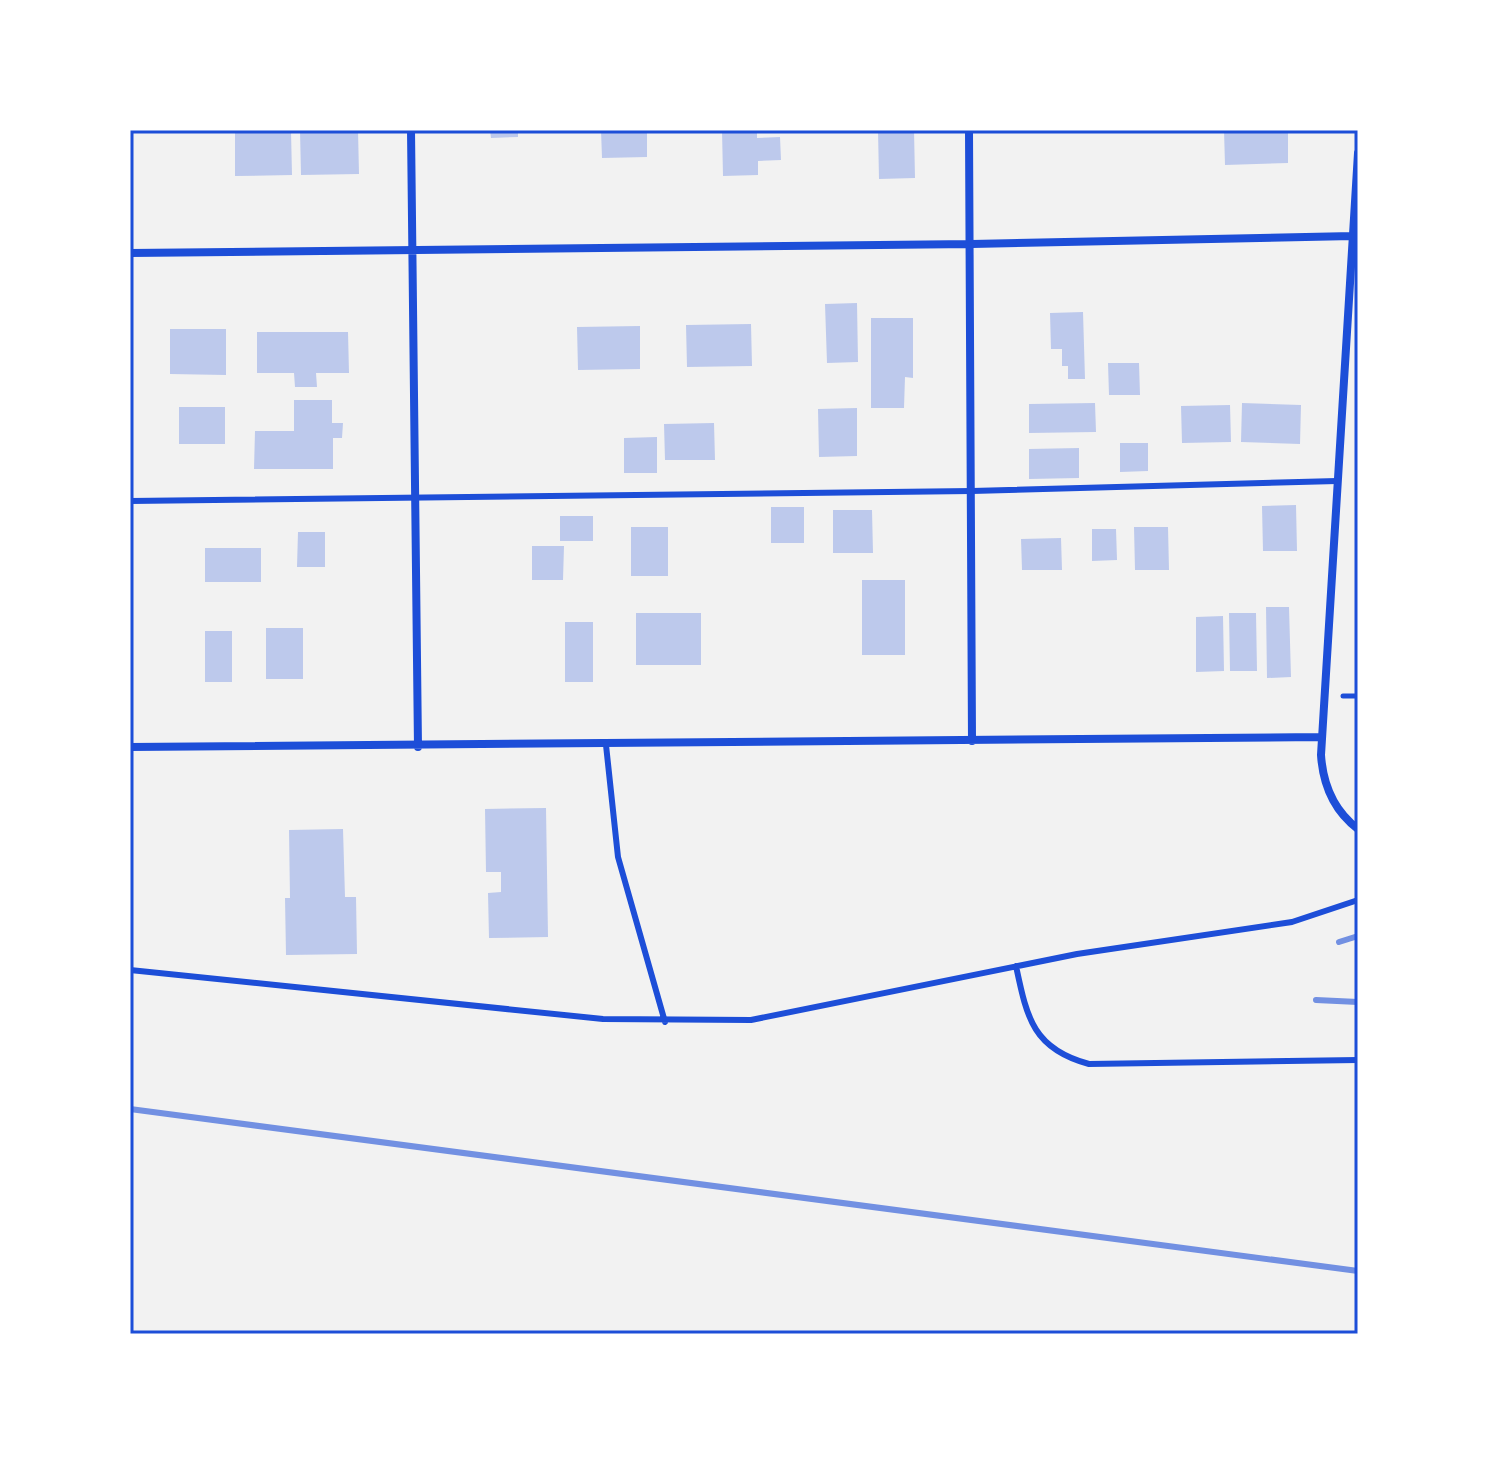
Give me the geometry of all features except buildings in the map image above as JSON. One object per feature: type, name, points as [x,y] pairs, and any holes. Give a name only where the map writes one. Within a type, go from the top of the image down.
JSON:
[{"type":"street","points":[[411,130],[418,747]]},
{"type":"street","points":[[969,130],[972,244],[972,741]]},
{"type":"street","points":[[1358,153],[1321,737],[1326,788],[1337,809],[1358,829]]},
{"type":"street","points":[[130,253],[972,244],[1353,236]]},
{"type":"street","points":[[130,747],[418,747],[1321,737]]},
{"type":"lane","points":[[130,501],[972,491],[1337,481]]},
{"type":"lane","points":[[606,745],[618,857],[665,1022]]},
{"type":"lane","points":[[130,970],[603,1019],[665,1022],[763,1018],[1109,948],[1292,922],[1358,900]]},
{"type":"lane","points":[[1016,966],[1032,1026],[1051,1046],[1079,1061],[1124,1066],[1358,1060]]},
{"type":"path","points":[[1343,696],[1358,696]]},
{"type":"railway","points":[[1339,942],[1358,936]]},
{"type":"railway","points":[[1316,1000],[1358,1002]]},
{"type":"railway","points":[[130,1109],[1358,1271]]}]
